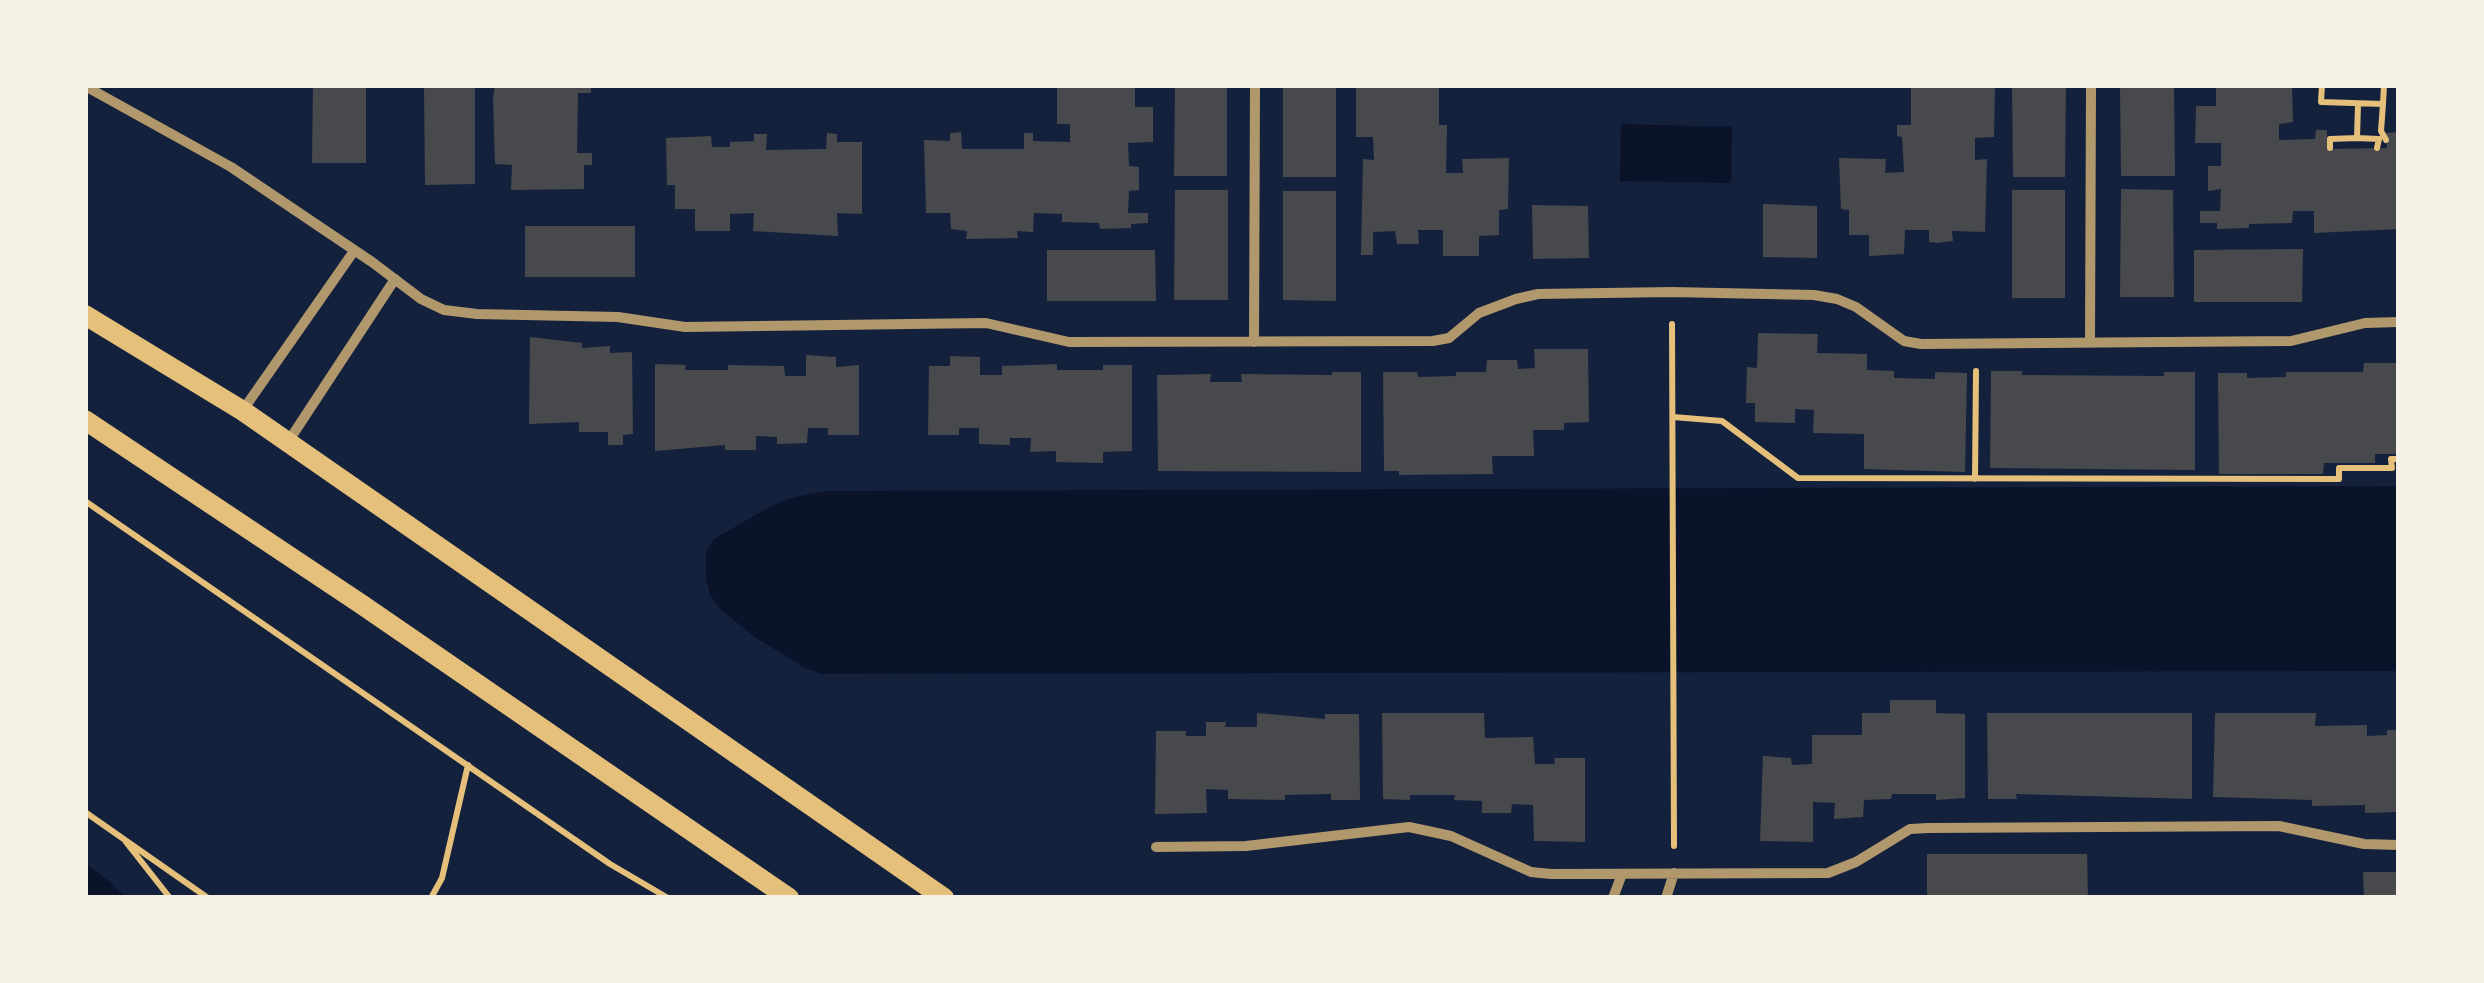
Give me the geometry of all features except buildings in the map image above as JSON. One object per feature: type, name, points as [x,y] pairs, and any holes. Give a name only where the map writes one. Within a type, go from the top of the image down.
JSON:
[{"type":"main road","points":[[85,316],[243,411],[944,898]]},
{"type":"main road","points":[[85,420],[789,898]]},
{"type":"street","points":[[1254,342],[1255,85]]},
{"type":"street","points":[[2090,342],[2091,85]]},
{"type":"street","points":[[85,86],[231,167],[421,299],[444,310],[484,315],[618,317],[685,327],[986,323],[1069,342],[1433,341],[1448,338],[1479,313],[1538,294],[1672,292],[1837,299],[1856,307],[1904,342],[2291,341],[2364,323],[2399,322]]},
{"type":"street","points":[[243,411],[354,251]]},
{"type":"street","points":[[288,442],[395,279]]},
{"type":"street","points":[[1156,847],[1246,846],[1409,827],[1451,836],[1530,872],[1622,874],[1828,873],[1856,862],[1910,829],[1928,828],[2280,826],[2364,844],[2399,845]]},
{"type":"street","points":[[1666,898],[1674,873]]},
{"type":"street","points":[[1613,898],[1622,874]]},
{"type":"path","points":[[2322,85],[2321,102],[2383,104]]},
{"type":"path","points":[[2384,85],[2381,131],[2386,140]]},
{"type":"path","points":[[2356,138],[2358,104]]},
{"type":"path","points":[[2330,148],[2330,140],[2356,138],[2378,139],[2377,148]]},
{"type":"path","points":[[1672,292],[1674,873]]},
{"type":"path","points":[[1976,342],[1976,480]]},
{"type":"path","points":[[1673,417],[1722,422],[1798,478],[2338,479],[2339,468],[2392,468],[2391,458],[2399,458]]},
{"type":"path","points":[[85,500],[610,864],[668,898]]},
{"type":"path","points":[[430,898],[442,878],[468,764]]},
{"type":"path","points":[[85,812],[208,898]]},
{"type":"path","points":[[122,837],[170,898]]},
{"type":"water","points":[[1621,124],[1732,127],[1731,183],[1620,181]]},
{"type":"water","points":[[2399,486],[2399,671],[822,674],[755,637],[720,609],[710,595],[706,577],[706,552],[714,539],[771,506],[828,491]]},
{"type":"water","points":[[85,863],[110,882],[126,898],[85,898]]}]
